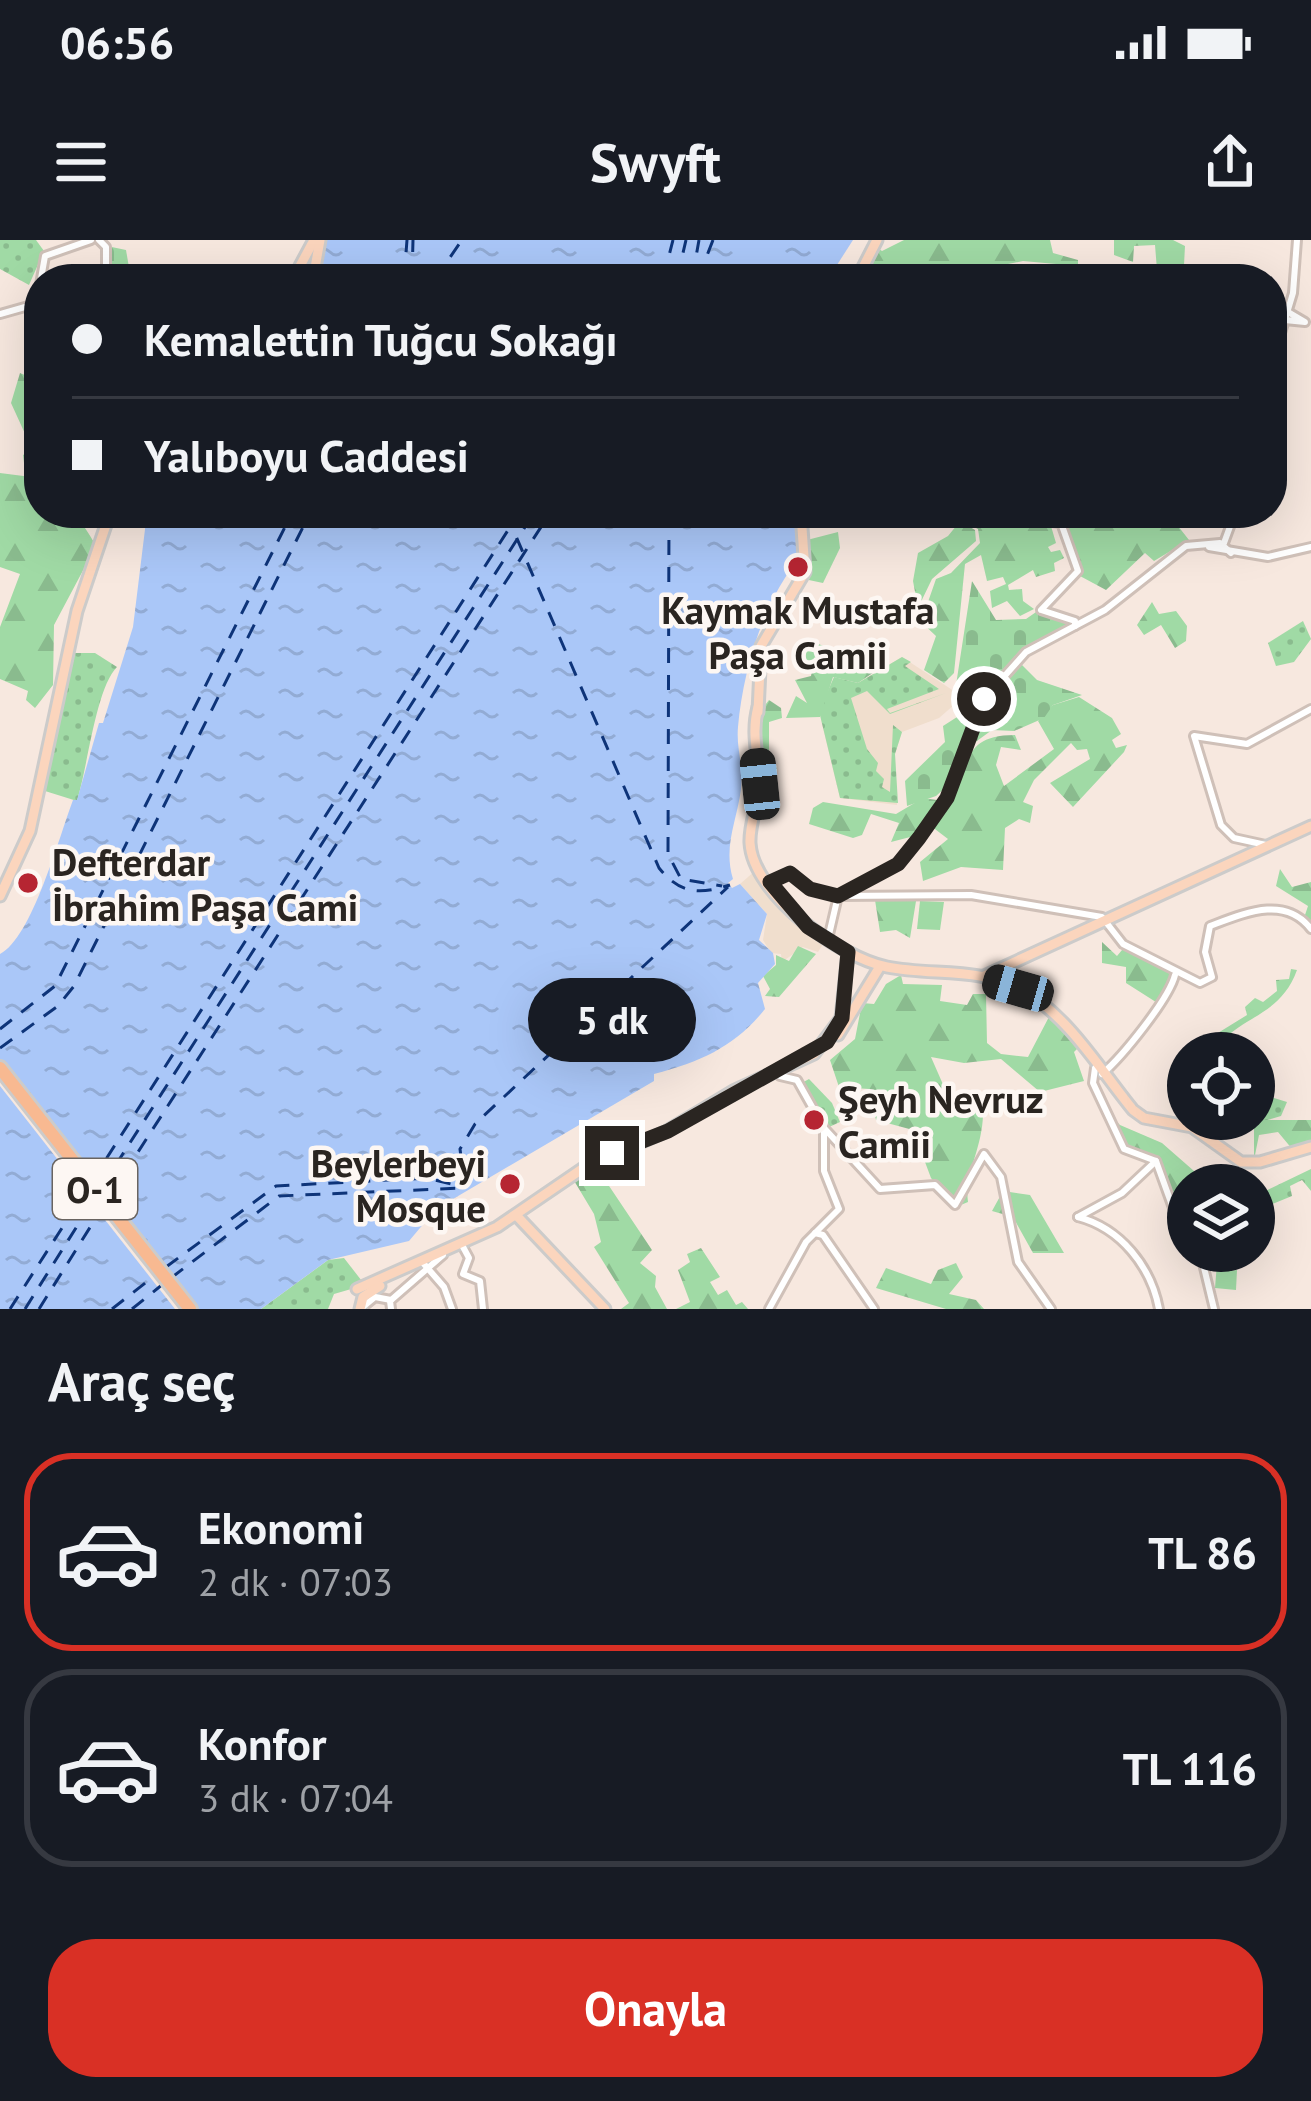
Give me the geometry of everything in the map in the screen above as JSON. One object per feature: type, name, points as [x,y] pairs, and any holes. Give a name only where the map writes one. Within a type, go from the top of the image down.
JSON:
[{"type":"highway","name":"O-1","points":[[0,1068],[186,1309]]},
{"type":"highway","name":"O-1","points":[[0,1078],[186,1309]]},
{"type":"main road","points":[[0,896],[32,821],[106,528]]},
{"type":"main road","points":[[802,528],[806,572],[761,646],[760,784],[750,845],[770,882],[848,952],[879,966],[990,976],[1041,1003],[1144,1118],[1192,1127],[1235,1161],[1254,1163],[1311,1147]]},
{"type":"main road","points":[[990,976],[1311,826]]},
{"type":"main road","points":[[358,1301],[517,1216],[568,1178],[822,1048],[839,1025],[848,952]]},
{"type":"main road","points":[[732,1094],[780,1076],[817,1055],[861,1001],[879,966]]},
{"type":"main road","points":[[844,997],[861,1001]]},
{"type":"main road","points":[[358,1301],[517,1216]]},
{"type":"main road","points":[[517,1216],[605,1309]]},
{"type":"street","points":[[42,264],[52,253],[95,240],[106,247],[106,264]]},
{"type":"street","points":[[1297,240],[1287,316],[1308,323]]},
{"type":"street","points":[[48,264],[52,253]]},
{"type":"street","points":[[1063,528],[1077,573],[1040,604],[1041,610],[1075,621],[1075,626]]},
{"type":"street","points":[[1220,545],[1227,528]]},
{"type":"street","points":[[829,937],[838,896],[898,864],[947,798],[984,699],[1026,652],[1105,610],[1186,546],[1220,545],[1231,553],[1268,557],[1311,547]]},
{"type":"street","points":[[1270,847],[1234,838],[1221,825],[1194,736],[1246,745],[1311,709]]},
{"type":"street","points":[[770,882],[790,873],[810,889],[838,896],[971,895],[1098,916],[1124,944],[1175,975],[1200,983],[1212,977],[1205,938],[1210,926],[1280,908],[1297,912],[1311,929]]},
{"type":"street","points":[[1167,1192],[1156,1162],[1124,1149],[1093,1083],[1099,1071],[1137,1044],[1143,1023],[1171,992],[1175,975]]},
{"type":"street","points":[[780,1076],[797,1080],[824,1128],[880,1189],[935,1185],[955,1205],[984,1154],[1000,1177],[1018,1262],[1052,1309]]},
{"type":"street","points":[[769,1309],[815,1233],[839,1209],[824,1171],[824,1128]]},
{"type":"street","points":[[1156,1162],[1122,1193],[1078,1216],[1122,1238],[1154,1289],[1160,1309]]},
{"type":"street","points":[[815,1233],[823,1235],[870,1307]]},
{"type":"street","points":[[462,1245],[469,1258],[463,1274],[480,1281],[483,1309]]},
{"type":"street","points":[[358,1301],[375,1297],[391,1305],[443,1255]]},
{"type":"street","points":[[427,1266],[452,1309]]},
{"type":"street","points":[[1205,1272],[1214,1309]]},
{"type":"shaded area","points":[[902,657],[963,697],[939,718],[902,732],[895,754],[897,805],[840,798],[821,720],[858,683]]},
{"type":"shaded area","points":[[756,870],[825,941],[818,952],[803,947],[782,962],[781,954],[771,953],[763,940],[767,914],[740,884]]},
{"type":"green space","points":[[0,240],[36,240],[44,251],[38,264],[24,264],[24,282],[0,269]]},
{"type":"green space","points":[[904,240],[1050,240],[1053,253],[1078,260],[1078,264],[868,264],[876,247],[882,251]]},
{"type":"green space","points":[[1114,240],[1173,240],[1185,246],[1184,264],[1157,264],[1155,245],[1134,246],[1133,262],[1114,255]]},
{"type":"green space","points":[[107,246],[126,250],[128,264],[108,264]]},
{"type":"green space","points":[[20,373],[24,375],[24,431],[11,403]]},
{"type":"green space","points":[[0,473],[24,476],[24,528],[84,528],[96,546],[54,625],[53,685],[35,708],[26,700],[28,691],[0,679],[0,627],[20,574],[0,567]]},
{"type":"green space","points":[[955,528],[972,528],[976,541],[932,579],[918,608],[913,581],[918,553]]},
{"type":"green space","points":[[1052,528],[1056,543],[1048,547],[1051,552],[1060,550],[1064,558],[1054,563],[1055,571],[1036,577],[1033,570],[1008,585],[1009,590],[1022,589],[1023,601],[1034,609],[1020,616],[1007,601],[992,608],[990,591],[1006,584],[1003,577],[987,581],[981,555],[965,564],[954,673],[944,683],[924,670],[936,636],[921,622],[936,579],[951,573],[980,543],[978,529]]},
{"type":"green space","points":[[1065,528],[1180,528],[1189,540],[1154,561],[1145,553],[1106,590],[1080,576]]},
{"type":"green space","points":[[838,532],[840,548],[823,583],[804,579],[807,540]]},
{"type":"green space","points":[[972,581],[996,620],[1026,619],[1039,610],[1077,622],[1014,657],[1037,680],[1082,695],[1053,705],[1044,718],[1014,731],[992,730],[970,746],[987,695],[980,686],[956,685]]},
{"type":"green space","points":[[1152,602],[1159,614],[1176,611],[1187,626],[1186,641],[1175,648],[1161,625],[1144,635],[1137,625]]},
{"type":"green space","points":[[1303,621],[1311,639],[1294,662],[1276,666],[1268,643]]},
{"type":"green space","points":[[812,641],[877,670],[858,683],[833,677],[820,717],[786,718],[796,696],[807,703],[795,680],[811,676],[813,665],[801,657]]},
{"type":"green space","points":[[75,653],[95,653],[117,667],[103,692],[77,801],[45,791]]},
{"type":"green space","points":[[902,657],[911,662],[905,666],[939,689],[887,709],[890,713],[946,693],[890,714],[867,691],[851,698],[867,749],[884,779],[882,787],[890,792],[893,725],[902,732],[895,754],[898,803],[840,798],[819,711],[834,677],[858,683]]},
{"type":"green space","points":[[1079,697],[1112,718],[1121,734],[1112,740],[1116,748],[1127,745],[1124,752],[1073,807],[1050,783],[1090,759],[1087,749],[1077,750],[1071,743],[1034,780],[1023,802],[1033,806],[1030,823],[1019,819],[1005,828],[1003,870],[961,867],[923,881],[920,862],[948,839],[927,823],[918,835],[891,842],[899,823],[871,814],[862,835],[853,838],[809,824],[813,808],[823,802],[896,814],[923,798],[944,801],[975,748],[984,741],[1015,735],[1021,750],[1001,747],[996,765],[1004,786],[1054,749],[1038,721],[1053,705]]},
{"type":"green space","points":[[769,700],[781,708],[782,718],[769,722],[769,753],[777,769],[763,765],[760,774],[759,713]]},
{"type":"green space","points":[[968,710],[971,717],[946,787],[936,796],[907,806],[905,781],[945,742],[943,726]]},
{"type":"green space","points":[[1280,869],[1292,887],[1311,882],[1311,923],[1305,915],[1308,906],[1276,886]]},
{"type":"green space","points":[[882,895],[917,895],[910,938],[896,930],[880,932],[875,900]]},
{"type":"green space","points":[[920,901],[944,902],[940,930],[917,929]]},
{"type":"green space","points":[[1102,942],[1117,956],[1127,944],[1167,968],[1173,984],[1159,1004],[1126,983],[1126,967],[1102,963]]},
{"type":"green space","points":[[798,946],[816,954],[779,997],[765,996],[770,989],[763,976],[776,965],[776,955],[789,961]]},
{"type":"green space","points":[[1291,969],[1297,970],[1273,1005],[1234,1032],[1219,1032],[1247,1015],[1245,1007],[1255,998],[1263,1002],[1277,991],[1276,980],[1289,979]]},
{"type":"green space","points":[[901,975],[903,984],[942,985],[940,1001],[967,1005],[973,994],[986,994],[987,1043],[1001,1054],[1028,1057],[1050,1015],[1078,1048],[1074,1052],[1084,1081],[1040,1092],[1001,1059],[964,1063],[931,1057],[945,1089],[968,1099],[983,1115],[968,1202],[956,1207],[931,1178],[913,1130],[876,1120],[869,1089],[839,1087],[830,1060],[855,1039],[862,1003],[874,1004],[886,984]]},
{"type":"green space","points":[[809,1079],[832,1103],[840,1122],[827,1128],[800,1084]]},
{"type":"green space","points":[[1275,1098],[1287,1102],[1281,1116],[1275,1118]]},
{"type":"green space","points":[[1107,1112],[1120,1125],[1162,1143],[1186,1164],[1167,1164],[1167,1188],[1156,1160],[1131,1150]]},
{"type":"green space","points":[[1275,1120],[1311,1120],[1311,1145],[1293,1150],[1278,1132]]},
{"type":"green space","points":[[597,1168],[652,1250],[640,1263],[656,1276],[655,1287],[667,1309],[621,1309],[629,1303],[594,1247],[601,1242],[594,1214],[573,1179]]},
{"type":"green space","points":[[1311,1169],[1311,1191],[1302,1180],[1290,1186],[1292,1196],[1275,1203],[1275,1186]]},
{"type":"green space","points":[[1003,1191],[1030,1195],[1064,1253],[1033,1253],[1013,1217],[992,1211]]},
{"type":"green space","points":[[701,1248],[720,1277],[710,1282],[718,1295],[727,1290],[736,1305],[742,1302],[748,1309],[676,1309],[690,1302],[678,1270],[690,1262],[687,1254]]},
{"type":"green space","points":[[344,1258],[365,1285],[334,1294],[328,1309],[261,1309],[328,1260]]},
{"type":"green space","points":[[956,1263],[963,1277],[949,1294],[976,1300],[984,1309],[946,1309],[876,1288],[886,1268],[931,1284],[938,1270]]},
{"type":"green space","points":[[1216,1272],[1237,1272],[1236,1290],[1215,1288]]},
{"type":"water","points":[[325,240],[853,240],[838,264],[321,264]]},
{"type":"water","points":[[145,528],[798,528],[802,555],[766,613],[745,682],[738,735],[741,789],[730,844],[733,879],[728,883],[732,888],[740,884],[767,914],[759,940],[773,953],[775,964],[758,983],[765,1009],[730,1042],[654,1074],[654,1081],[436,1209],[409,1241],[328,1260],[261,1309],[0,1309],[0,954],[12,944],[33,908],[73,800],[77,800],[133,627]]},
{"type":"pier","points":[[0,1063],[194,1309],[175,1309],[0,1086]]},
{"type":"ferry route","points":[[405,264],[407,240]]},
{"type":"ferry route","points":[[412,264],[413,240]]},
{"type":"ferry route","points":[[445,264],[462,240]]},
{"type":"ferry route","points":[[667,264],[673,240]]},
{"type":"ferry route","points":[[680,264],[686,240]]},
{"type":"ferry route","points":[[695,264],[699,240]]},
{"type":"ferry route","points":[[704,264],[713,240]]},
{"type":"ferry route","points":[[0,1029],[55,986],[284,528]]},
{"type":"ferry route","points":[[0,1048],[58,1006],[74,986],[303,528]]},
{"type":"ferry route","points":[[92,1181],[509,528]]},
{"type":"ferry route","points":[[512,528],[659,868],[691,890],[730,885]]},
{"type":"ferry route","points":[[101,1188],[524,528]]},
{"type":"ferry route","points":[[109,1197],[540,528]]},
{"type":"ferry route","points":[[669,528],[668,854],[681,879],[722,886]]},
{"type":"ferry route","points":[[465,1188],[460,1149],[475,1124],[728,887]]},
{"type":"ferry route","points":[[166,1267],[276,1186],[427,1178],[463,1187]]},
{"type":"ferry route","points":[[171,1278],[279,1196],[463,1188]]},
{"type":"ferry route","points":[[10,1309],[87,1189]]},
{"type":"ferry route","points":[[25,1309],[96,1196]]},
{"type":"ferry route","points":[[39,1309],[104,1205]]},
{"type":"ferry route","points":[[112,1309],[158,1273]]},
{"type":"ferry route","points":[[132,1309],[163,1284]]},
{"type":"place","name":"Kaymak Mustafa Paşa Camii","points":[[798,567]]},
{"type":"place","name":"Defterdar İbrahim Paşa Cami","points":[[28,883]]},
{"type":"place","name":"Şeyh Nevruz Camii","points":[[814,1120]]},
{"type":"place","name":"Beylerbeyi Mosque","points":[[510,1184]]},
{"type":"route","points":[[612,1153],[668,1131],[735,1090],[803,1060],[827,1042],[842,1018],[848,952],[808,927],[770,882],[790,873],[810,889],[838,896],[898,864],[947,798],[984,699]]}]
